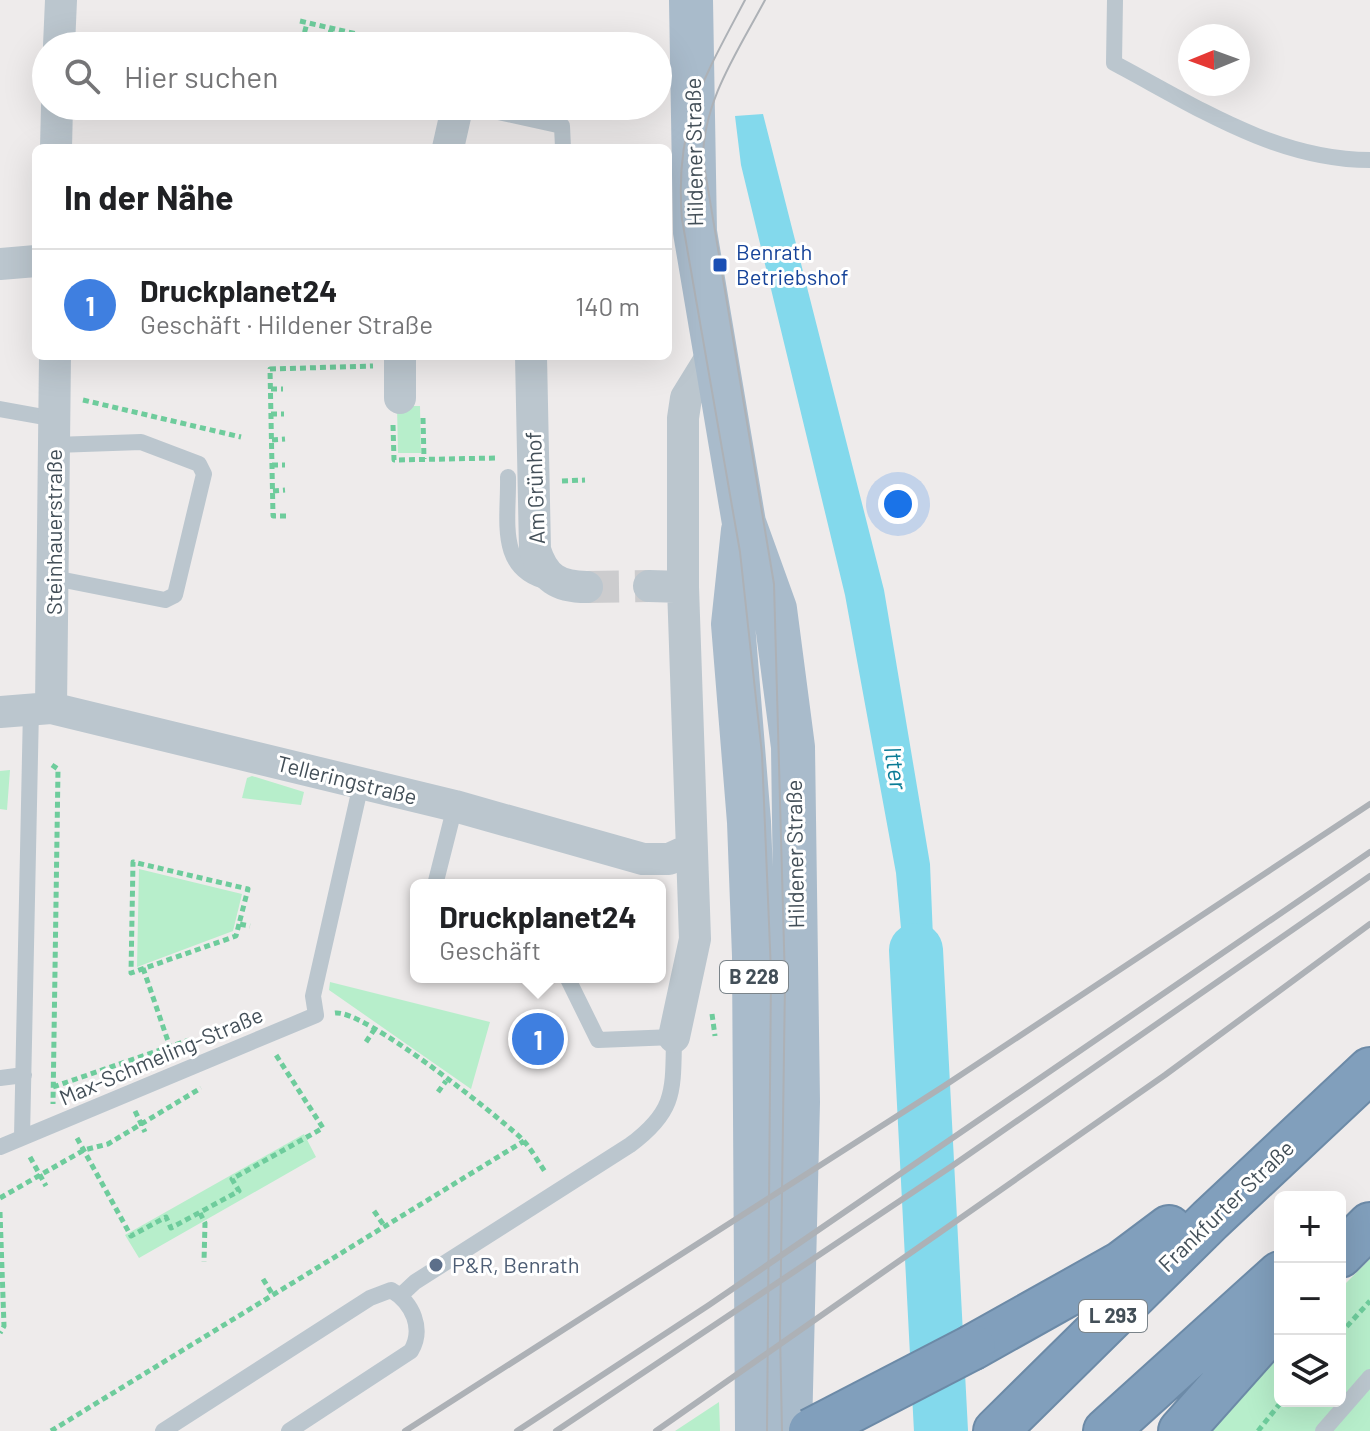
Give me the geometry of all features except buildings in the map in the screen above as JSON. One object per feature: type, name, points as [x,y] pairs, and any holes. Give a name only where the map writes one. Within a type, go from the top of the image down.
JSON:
[{"type":"highway","name":"Frankfurter Straße","points":[[1006,1422],[1210,1220],[1370,1070]]},
{"type":"highway","points":[[1346,1215],[1370,1193]]},
{"type":"highway","points":[[811,1431],[973,1347],[1121,1264],[1173,1225],[1210,1220]]},
{"type":"highway","points":[[1346,1249],[1370,1225]]},
{"type":"highway","points":[[1106,1431],[1274,1279]]},
{"type":"highway","points":[[1181,1431],[1274,1327]]},
{"type":"main road","name":"Hildener Straße","points":[[691,0],[686,179],[744,523],[775,609],[793,747],[798,1102],[790,1431]]},
{"type":"main road","name":"Hildener Straße","points":[[744,523],[733,624],[749,822],[754,956],[757,1431]]},
{"type":"street","points":[[60,32],[61,0]]},
{"type":"street","points":[[56,144],[57,120]]},
{"type":"street","points":[[0,264],[32,261]]},
{"type":"street","points":[[674,1037],[695,939],[683,587],[683,418],[686,398],[715,351]]},
{"type":"street","name":"Steinhauerstraße","points":[[27,710],[54,578],[55,360]]},
{"type":"street","name":"Am Grünhof","points":[[531,360],[535,550],[546,574],[572,585]]},
{"type":"street","points":[[400,361],[400,398]]},
{"type":"street","points":[[649,586],[683,587]]},
{"type":"street","name":"Telleringstraße","points":[[27,710],[455,806],[643,859],[669,859],[691,849]]},
{"type":"lane","points":[[1115,0],[1114,63],[1251,135],[1332,160],[1370,160]]},
{"type":"lane","points":[[461,125],[562,126],[563,144]]},
{"type":"lane","points":[[0,409],[55,419],[141,442],[199,464],[204,474],[175,595],[165,600],[54,578]]},
{"type":"lane","points":[[508,477],[512,558],[522,573],[572,585]]},
{"type":"lane","name":"Max-Schmeling-Straße","points":[[22,1137],[30,750],[27,710]]},
{"type":"lane","points":[[316,1015],[313,996],[361,784]]},
{"type":"lane","points":[[437,879],[455,806]]},
{"type":"lane","points":[[400,1296],[415,1282],[657,1124],[668,1108],[673,1090],[674,1037],[598,1040],[570,983]]},
{"type":"lane","name":"Max-Schmeling-Straße","points":[[0,1147],[316,1015]]},
{"type":"lane","points":[[0,1078],[24,1075]]},
{"type":"lane","points":[[163,1431],[370,1298],[391,1290],[400,1296],[416,1320],[417,1340],[411,1351],[289,1431]]},
{"type":"lane","points":[[1323,1431],[1370,1377]]},
{"type":"path","points":[[303,32],[304,22],[346,32]]},
{"type":"path","points":[[286,516],[273,516],[270,369],[400,361]]},
{"type":"path","points":[[271,389],[283,389]]},
{"type":"path","points":[[271,414],[284,414]]},
{"type":"path","points":[[55,419],[241,437]]},
{"type":"path","points":[[272,440],[285,439]]},
{"type":"path","points":[[394,460],[534,457]]},
{"type":"path","points":[[272,465],[285,465]]},
{"type":"path","points":[[273,491],[285,490]]},
{"type":"path","points":[[30,750],[58,769],[53,1087],[60,1122],[84,1150],[131,1236],[166,1217],[171,1228],[200,1213],[239,1191],[232,1179],[323,1128],[276,1055]]},
{"type":"path","points":[[133,862],[248,889],[239,924],[236,936],[131,973],[133,862]]},
{"type":"path","points":[[239,924],[250,926]]},
{"type":"path","points":[[143,968],[170,1047]]},
{"type":"path","points":[[316,1015],[342,1012],[376,1027],[524,1141],[558,1190]]},
{"type":"path","points":[[366,1042],[376,1027]]},
{"type":"path","points":[[53,1087],[201,1036]]},
{"type":"path","points":[[0,1198],[84,1150],[108,1144],[199,1092],[216,1057]]},
{"type":"path","points":[[438,1092],[446,1081]]},
{"type":"path","points":[[22,1137],[46,1186]]},
{"type":"path","points":[[51,1431],[524,1141]]},
{"type":"path","points":[[374,1211],[385,1227]]},
{"type":"path","points":[[0,1212],[4,1326],[0,1333]]},
{"type":"path","points":[[200,1213],[205,1223],[204,1262]]},
{"type":"path","points":[[1,1279],[11,1278]]},
{"type":"path","points":[[263,1279],[273,1295]]},
{"type":"path","points":[[1346,1327],[1370,1301]]},
{"type":"path","points":[[1258,1431],[1277,1407]]},
{"type":"green space","points":[[397,406],[420,406],[421,453],[398,453]]},
{"type":"green space","points":[[10,770],[7,810],[0,809],[0,771]]},
{"type":"green space","points":[[252,776],[304,792],[301,805],[242,798],[247,778]]},
{"type":"green space","points":[[139,869],[242,894],[233,931],[137,967]]},
{"type":"green space","points":[[330,982],[490,1022],[471,1089],[329,990]]},
{"type":"green space","points":[[304,1134],[316,1157],[139,1258],[125,1235]]},
{"type":"green space","points":[[1370,1259],[1370,1431],[1203,1431],[1274,1358],[1274,1407],[1346,1407],[1346,1283]]},
{"type":"green space","points":[[719,1402],[720,1431],[675,1431]]},
{"type":"water","points":[[763,114],[884,590],[930,864],[936,1012],[910,1028],[896,873],[845,595],[741,165],[735,116]]},
{"type":"water","points":[[936,1044],[938,1076],[913,1090],[909,1061]]},
{"type":"water","points":[[951,1248],[959,1335],[916,1354],[908,1272]]},
{"type":"water","points":[[955,1387],[957,1413],[938,1431],[923,1431],[920,1407]]},
{"type":"waterway","name":"Itter","points":[[916,950],[941,1431]]},
{"type":"tunnel","points":[[587,587],[649,586]]},
{"type":"tram line","points":[[745,0],[695,104],[687,129],[681,186],[682,219],[740,552],[762,754],[771,972],[767,1431]]},
{"type":"tram line","points":[[765,0],[715,97],[703,159],[774,584],[785,982],[780,1333],[782,1431]]},
{"type":"railway","points":[[405,1431],[944,1086],[1370,804]]},
{"type":"railway","points":[[517,1431],[709,1305],[1370,852]]},
{"type":"railway","points":[[556,1431],[952,1166],[1370,876]]},
{"type":"railway","points":[[656,1431],[1165,1075],[1370,924]]},
{"type":"place","name":"Benrath Betriebshof","points":[[720,265]]},
{"type":"place","name":"Druckplanet24","points":[[538,1039]]},
{"type":"place","name":"P&R, Benrath","points":[[436,1265]]}]
